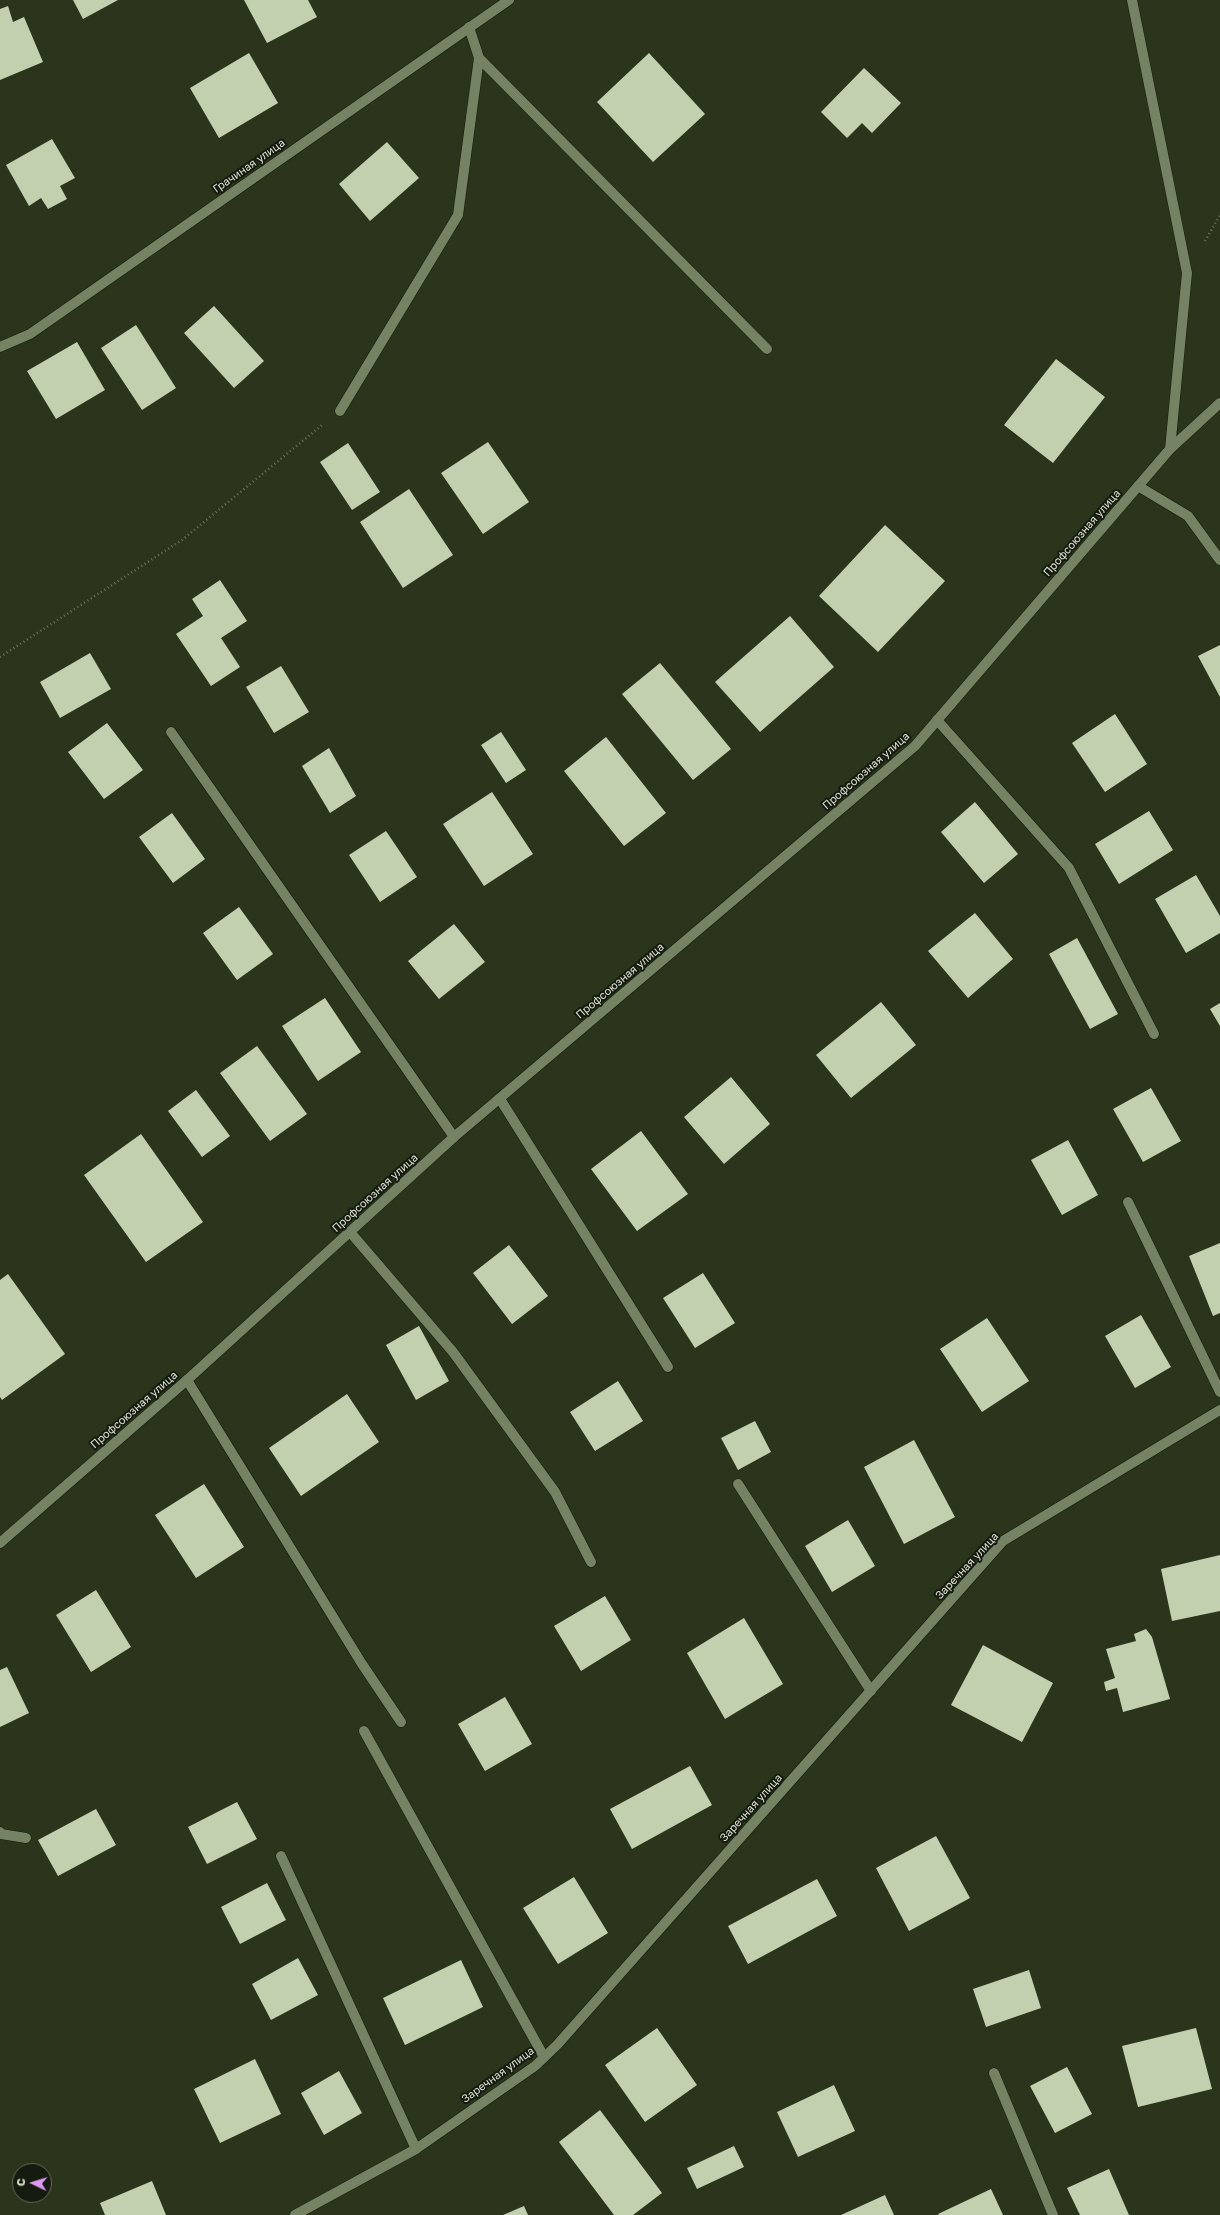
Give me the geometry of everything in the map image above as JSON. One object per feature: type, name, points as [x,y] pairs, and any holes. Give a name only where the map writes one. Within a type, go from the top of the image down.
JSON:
[{"type":"street","name":"Грачиная улица","points":[[0,347],[30,334],[509,0]]},
{"type":"street","points":[[1132,0],[1187,273],[1170,449]]},
{"type":"street","points":[[340,410],[458,215],[479,58],[469,27]]},
{"type":"street","points":[[479,58],[767,349]]},
{"type":"street","name":"Профсоюзная улица","points":[[0,1542],[187,1380],[454,1137],[915,746],[1170,449],[1220,403]]},
{"type":"street","points":[[1138,486],[1188,516],[1220,560]]},
{"type":"street","points":[[937,720],[1069,868],[1154,1034]]},
{"type":"street","points":[[171,732],[454,1137]]},
{"type":"street","points":[[500,1099],[668,1367]]},
{"type":"street","points":[[1128,1202],[1220,1392]]},
{"type":"street","points":[[350,1232],[453,1352],[554,1492],[590,1562]]},
{"type":"street","points":[[187,1380],[362,1664],[401,1722]]},
{"type":"street","name":"Заречная улица","points":[[295,2215],[416,2149],[535,2066],[557,2045],[1003,1541],[1220,1410]]},
{"type":"street","points":[[738,1484],[871,1691]]},
{"type":"street","points":[[364,1731],[544,2057]]},
{"type":"street","points":[[0,1832],[1,1834],[26,1838]]},
{"type":"street","points":[[281,1856],[416,2149]]},
{"type":"street","points":[[994,2073],[1053,2215]]},
{"type":"path","points":[[0,657],[182,540],[340,410]]},
{"type":"building","points":[[73,0],[118,0],[83,19]]},
{"type":"building","points":[[244,0],[308,0],[317,17],[267,43]]},
{"type":"building","points":[[8,6],[13,22],[24,17],[43,62],[0,80],[0,9]]},
{"type":"building","points":[[249,53],[278,103],[219,138],[190,88]]},
{"type":"building","points":[[649,53],[705,114],[653,162],[597,102]]},
{"type":"building","points":[[864,68],[901,103],[872,133],[862,123],[847,138],[821,112]]},
{"type":"building","points":[[52,139],[75,178],[60,186],[67,199],[48,209],[41,198],[29,206],[6,165]]},
{"type":"building","points":[[387,142],[419,178],[370,221],[339,184]]},
{"type":"building","points":[[214,306],[264,361],[234,388],[184,333]]},
{"type":"building","points":[[136,325],[176,388],[142,410],[101,348]]},
{"type":"building","points":[[77,342],[105,390],[56,419],[27,371]]},
{"type":"building","points":[[1056,359],[1105,397],[1053,463],[1004,425]]},
{"type":"building","points":[[488,442],[529,502],[483,534],[441,473]]},
{"type":"building","points":[[348,443],[380,492],[352,510],[320,462]]},
{"type":"building","points":[[409,489],[453,555],[403,588],[360,522]]},
{"type":"building","points":[[885,525],[945,581],[878,652],[819,596]]},
{"type":"building","points":[[220,580],[247,621],[221,638],[240,667],[211,686],[176,634],[203,616],[192,599]]},
{"type":"building","points":[[790,616],[834,667],[760,732],[715,682]]},
{"type":"building","points":[[1220,645],[1220,697],[1198,656]]},
{"type":"building","points":[[90,653],[111,689],[60,718],[40,682]]},
{"type":"building","points":[[660,663],[731,749],[693,780],[622,694]]},
{"type":"building","points":[[281,666],[309,712],[274,733],[246,687]]},
{"type":"building","points":[[1115,714],[1147,764],[1105,792],[1072,743]]},
{"type":"building","points":[[107,723],[143,770],[104,799],[68,752]]},
{"type":"building","points":[[501,732],[526,770],[506,783],[481,745]]},
{"type":"building","points":[[606,737],[666,813],[624,846],[564,771]]},
{"type":"building","points":[[329,748],[356,796],[330,813],[302,766]]},
{"type":"building","points":[[492,792],[533,854],[484,886],[443,824]]},
{"type":"building","points":[[975,802],[1018,854],[984,883],[941,832]]},
{"type":"building","points":[[1149,811],[1173,850],[1119,884],[1095,844]]},
{"type":"building","points":[[172,813],[205,859],[173,883],[139,837]]},
{"type":"building","points":[[386,831],[417,877],[380,902],[349,855]]},
{"type":"building","points":[[1196,875],[1220,916],[1220,933],[1186,953],[1155,899]]},
{"type":"building","points":[[239,907],[273,954],[237,980],[203,933]]},
{"type":"building","points":[[975,913],[1013,959],[968,998],[928,951]]},
{"type":"building","points":[[454,924],[485,962],[439,999],[408,961]]},
{"type":"building","points":[[1077,938],[1118,1014],[1090,1029],[1049,954]]},
{"type":"building","points":[[325,998],[361,1052],[318,1081],[282,1026]]},
{"type":"building","points":[[881,1002],[916,1045],[851,1098],[816,1055]]},
{"type":"building","points":[[1220,1003],[1220,1026],[1210,1009]]},
{"type":"building","points":[[257,1046],[307,1114],[270,1141],[220,1073]]},
{"type":"building","points":[[731,1077],[770,1124],[724,1164],[684,1117]]},
{"type":"building","points":[[1151,1088],[1181,1141],[1143,1162],[1113,1109]]},
{"type":"building","points":[[196,1090],[230,1136],[202,1157],[168,1111]]},
{"type":"building","points":[[641,1131],[688,1194],[637,1231],[591,1169]]},
{"type":"building","points":[[141,1134],[203,1222],[146,1262],[84,1175]]},
{"type":"building","points":[[1068,1140],[1098,1195],[1062,1215],[1031,1160]]},
{"type":"building","points":[[1220,1243],[1220,1313],[1213,1316],[1189,1256]]},
{"type":"building","points":[[509,1245],[548,1296],[512,1324],[473,1273]]},
{"type":"building","points":[[703,1273],[735,1323],[695,1348],[663,1298]]},
{"type":"building","points":[[8,1274],[65,1354],[2,1400],[0,1397],[0,1280]]},
{"type":"building","points":[[1141,1315],[1171,1367],[1135,1388],[1105,1336]]},
{"type":"building","points":[[987,1318],[1029,1381],[982,1412],[940,1349]]},
{"type":"building","points":[[419,1326],[449,1381],[416,1400],[386,1345]]},
{"type":"building","points":[[618,1381],[643,1421],[595,1451],[570,1412]]},
{"type":"building","points":[[347,1394],[379,1442],[301,1496],[269,1448]]},
{"type":"building","points":[[755,1421],[771,1452],[738,1470],[721,1438]]},
{"type":"building","points":[[914,1440],[955,1517],[904,1544],[864,1467]]},
{"type":"building","points":[[204,1484],[244,1547],[196,1578],[155,1515]]},
{"type":"building","points":[[848,1520],[875,1566],[832,1592],[805,1546]]},
{"type":"building","points":[[1220,1555],[1220,1611],[1172,1621],[1161,1569]]},
{"type":"building","points":[[96,1590],[131,1647],[91,1672],[56,1615]]},
{"type":"building","points":[[605,1596],[631,1640],[581,1671],[554,1626]]},
{"type":"building","points":[[744,1618],[783,1684],[725,1719],[687,1653]]},
{"type":"building","points":[[1146,1629],[1152,1637],[1170,1699],[1123,1712],[1117,1688],[1106,1691],[1104,1682],[1115,1678],[1106,1649],[1136,1641],[1134,1634]]},
{"type":"building","points":[[983,1645],[1053,1683],[1022,1742],[951,1705]]},
{"type":"building","points":[[7,1667],[29,1713],[0,1727],[0,1670]]},
{"type":"building","points":[[505,1697],[532,1744],[485,1771],[458,1724]]},
{"type":"building","points":[[690,1766],[712,1805],[632,1849],[610,1809]]},
{"type":"building","points":[[237,1802],[257,1839],[207,1864],[188,1827]]},
{"type":"building","points":[[96,1809],[116,1845],[58,1876],[38,1840]]},
{"type":"building","points":[[936,1836],[970,1898],[909,1931],[876,1868]]},
{"type":"building","points":[[574,1877],[608,1933],[558,1964],[523,1908]]},
{"type":"building","points":[[817,1879],[837,1916],[748,1964],[728,1926]]},
{"type":"building","points":[[267,1883],[286,1920],[240,1944],[221,1907]]},
{"type":"building","points":[[298,1958],[318,1995],[271,2020],[252,1984]]},
{"type":"building","points":[[461,1960],[483,2007],[405,2045],[383,1998]]},
{"type":"building","points":[[1029,1970],[1041,2008],[986,2027],[973,1989]]},
{"type":"building","points":[[657,2028],[697,2085],[645,2122],[605,2065]]},
{"type":"building","points":[[1196,2028],[1212,2089],[1138,2107],[1122,2046]]},
{"type":"building","points":[[255,2059],[281,2114],[220,2143],[194,2089]]},
{"type":"building","points":[[1067,2067],[1092,2114],[1055,2133],[1030,2086]]},
{"type":"building","points":[[339,2071],[362,2113],[324,2135],[301,2093]]},
{"type":"building","points":[[834,2085],[855,2131],[798,2157],[777,2112]]},
{"type":"building","points":[[600,2110],[662,2193],[633,2215],[614,2215],[559,2142]]},
{"type":"building","points":[[734,2146],[744,2167],[697,2189],[687,2168]]},
{"type":"building","points":[[1109,2169],[1129,2215],[1080,2215],[1067,2188]]},
{"type":"building","points":[[152,2181],[166,2215],[105,2215],[100,2203]]},
{"type":"building","points":[[991,2189],[1003,2215],[938,2214]]},
{"type":"building","points":[[885,2195],[894,2215],[841,2215]]},
{"type":"building","points":[[524,2206],[528,2215],[503,2215]]}]
